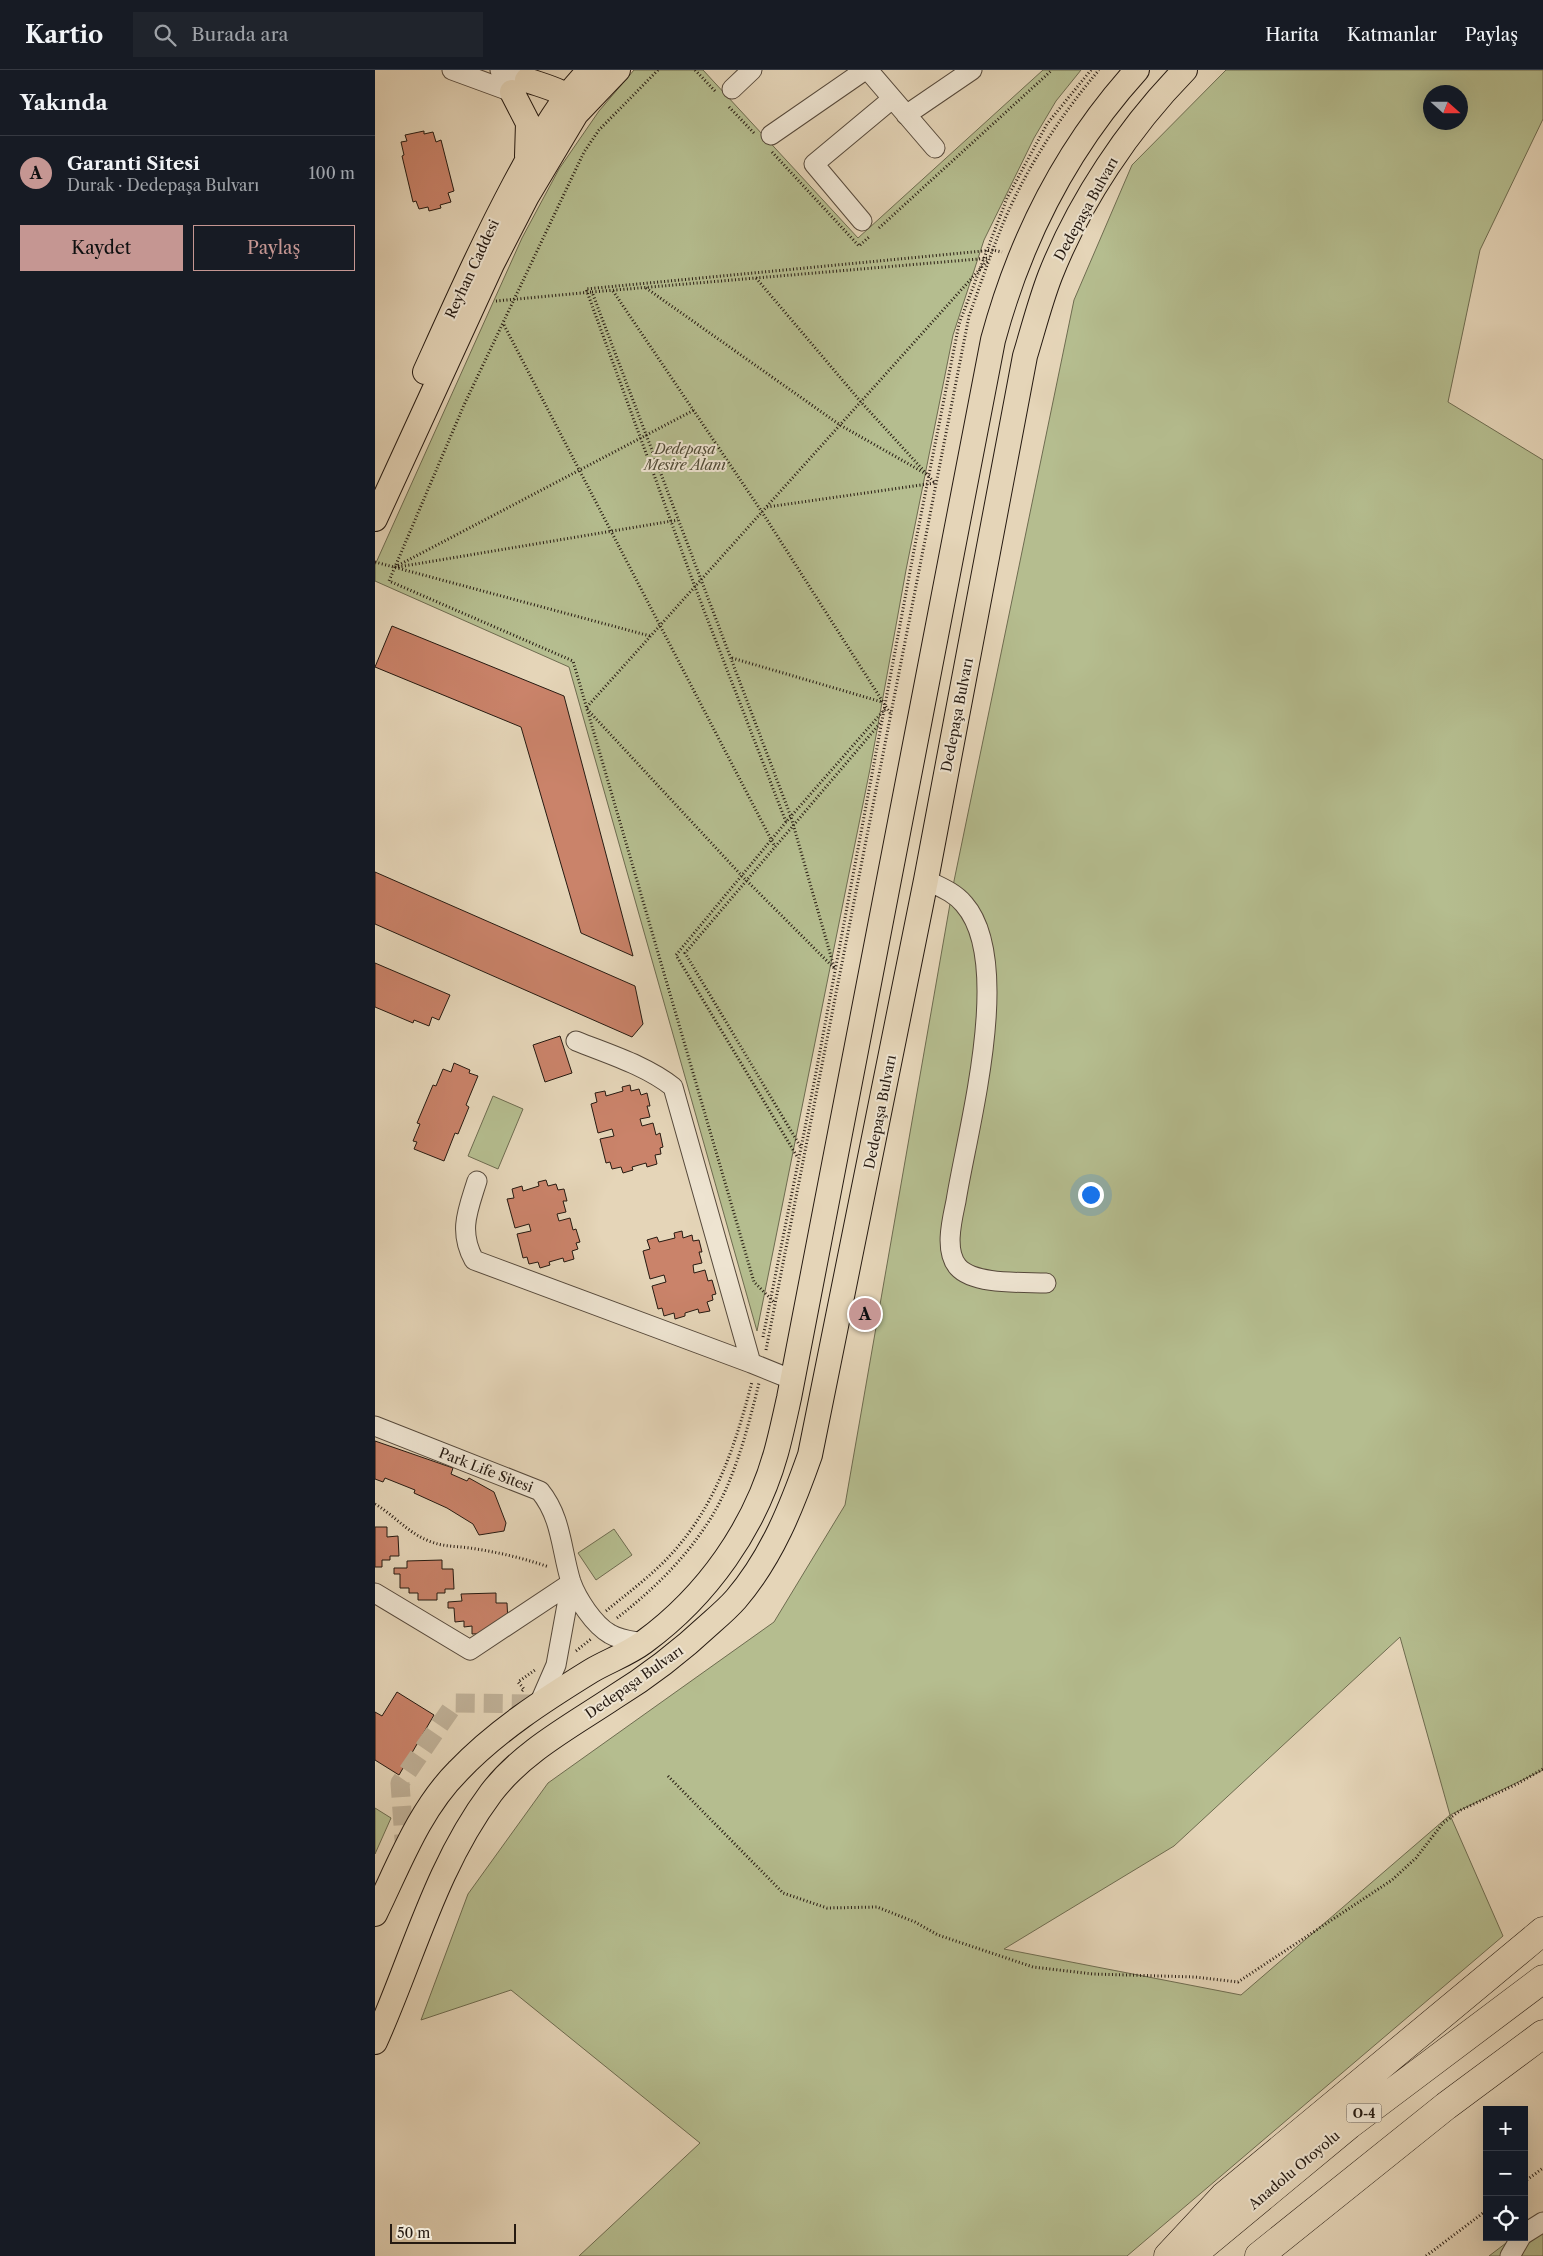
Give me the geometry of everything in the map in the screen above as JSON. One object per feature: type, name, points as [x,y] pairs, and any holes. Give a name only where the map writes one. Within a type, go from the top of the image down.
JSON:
[{"type":"highway","points":[[1168,2256],[1225,2196],[1543,1931]]},
{"type":"highway","name":"Anadolu Otoyolu","points":[[1191,2256],[1349,2124],[1543,1979]]},
{"type":"highway","points":[[1259,2256],[1446,2106],[1543,2034]]},
{"type":"main road","points":[[520,86],[575,70]]},
{"type":"main road","name":"Reyhan Caddesi","points":[[375,481],[482,246],[526,162],[590,70]]},
{"type":"main road","points":[[520,86],[566,106],[618,70]]},
{"type":"main road","name":"Dedepaşa Bulvarı","points":[[375,1914],[422,1817],[439,1791],[532,1696],[592,1671],[643,1643],[692,1600],[728,1556],[757,1505],[776,1454],[793,1380],[993,340],[1005,296],[1020,258],[1041,210],[1061,172],[1091,127],[1118,91],[1137,70]]},
{"type":"main road","name":"Dedepaşa Bulvarı","points":[[375,2042],[428,1905],[448,1862],[491,1792],[516,1766],[552,1738],[670,1660],[702,1632],[736,1599],[765,1558],[783,1524],[810,1455],[926,880],[1023,366],[1037,315],[1050,276],[1066,241],[1108,167],[1146,114],[1185,70]]},
{"type":"main road","points":[[520,86],[528,123],[526,162]]},
{"type":"main road","name":"Reyhan Caddesi","points":[[375,519],[475,302],[527,196],[566,106]]},
{"type":"street","points":[[452,70],[520,86]]},
{"type":"street","points":[[500,70],[520,86]]},
{"type":"street","points":[[727,97],[751,70]]},
{"type":"street","points":[[766,141],[867,70],[935,148]]},
{"type":"street","points":[[906,115],[973,70]]},
{"type":"street","points":[[863,221],[814,164],[892,99]]},
{"type":"street","points":[[926,880],[949,890],[965,905],[975,922],[984,951],[987,998],[985,1045],[954,1211],[950,1244],[951,1254],[957,1266],[973,1277],[1046,1283]]},
{"type":"street","points":[[576,1040],[655,1074],[673,1087],[756,1366]]},
{"type":"street","points":[[477,1181],[464,1222],[470,1252],[474,1260],[793,1380]]},
{"type":"street","name":"Park Life Sitesi","points":[[375,1426],[540,1491],[554,1513],[570,1578]]},
{"type":"street","points":[[570,1578],[599,1625],[609,1634],[623,1640],[643,1643]]},
{"type":"street","points":[[375,1594],[470,1650],[570,1578]]},
{"type":"street","points":[[532,1696],[557,1660],[570,1578]]},
{"type":"street","points":[[1528,2231],[1543,2222]]},
{"type":"street","points":[[1510,2256],[1519,2241]]},
{"type":"path","points":[[657,70],[599,130],[584,152],[516,299],[464,405],[389,581],[573,661],[754,1282],[775,1303]]},
{"type":"path","points":[[695,70],[727,97],[859,246],[1052,70]]},
{"type":"path","points":[[557,1660],[532,1696],[518,1682],[557,1660],[599,1625],[647,1595],[679,1562],[704,1528],[726,1490],[744,1442],[756,1366],[801,1146],[928,476],[959,324],[1007,198],[1047,124],[1091,70]]},
{"type":"path","points":[[599,1625],[627,1594],[674,1551],[695,1524],[714,1492],[731,1454],[775,1303],[969,316],[1002,226],[1029,174],[1068,109],[1099,70]]},
{"type":"path","points":[[786,822],[670,521],[586,293],[586,288],[993,250],[1020,258]]},
{"type":"path","points":[[475,302],[990,258]]},
{"type":"path","points":[[586,708],[990,258]]},
{"type":"path","points":[[756,278],[861,402],[935,483]]},
{"type":"path","points":[[646,288],[840,425],[928,476]]},
{"type":"path","points":[[613,291],[762,512],[885,707],[890,712]]},
{"type":"path","points":[[592,292],[794,825],[835,969]]},
{"type":"path","points":[[504,324],[775,847]]},
{"type":"path","points":[[395,567],[694,410]]},
{"type":"path","points":[[766,507],[935,483]]},
{"type":"path","points":[[395,567],[678,520]]},
{"type":"path","points":[[375,562],[650,636]]},
{"type":"path","points":[[732,658],[883,702]]},
{"type":"path","points":[[798,1159],[677,955],[786,822],[885,707]]},
{"type":"path","points":[[586,708],[742,876],[839,974]]},
{"type":"path","points":[[806,1152],[685,953],[890,712]]},
{"type":"path","points":[[375,1504],[388,1512],[396,1521],[414,1534],[428,1541],[445,1547],[467,1548],[504,1554],[570,1578]]},
{"type":"path","points":[[669,1776],[783,1893],[804,1902],[827,1908],[877,1907],[915,1922],[937,1936],[1033,1967],[1093,1974],[1195,1977],[1238,1982],[1392,1880],[1416,1858],[1443,1823],[1461,1810],[1517,1784],[1543,1768]]},
{"type":"path","points":[[1528,2179],[1543,2168]]},
{"type":"path","points":[[1426,2256],[1483,2213]]},
{"type":"green space","name":"Dedepaşa Mesire Alanı","points":[[634,70],[703,70],[858,238],[1043,70],[1081,70],[1056,101],[1034,138],[984,240],[953,335],[906,570],[870,769],[757,1331],[569,667],[375,581],[375,565],[522,238],[559,169],[599,111]]},
{"type":"green space","points":[[1226,70],[1543,70],[1543,119],[1480,250],[1448,402],[1543,460],[1543,1770],[1450,1815],[1503,1936],[1127,2256],[579,2256],[700,2143],[511,1990],[421,2020],[468,1894],[548,1783],[774,1622],[845,1505],[954,881],[1074,300],[1132,165]],"holes":[[[1400,1637],[1450,1815],[1241,1995],[1004,1949],[1174,1846]]]},
{"type":"green space","points":[[493,1096],[523,1109],[498,1169],[468,1156]]},
{"type":"green space","points":[[614,1529],[632,1555],[596,1580],[578,1553]]},
{"type":"green space","points":[[375,1808],[391,1818],[375,1854]]},
{"type":"green space","points":[[1543,2215],[1543,2256],[1489,2256],[1509,2241],[1528,2241],[1528,2226]]},
{"type":"building","points":[[424,131],[424,134],[433,132],[436,142],[441,140],[454,191],[448,193],[451,202],[440,205],[441,208],[429,211],[428,207],[419,209],[416,201],[413,202],[402,156],[404,155],[401,142],[407,141],[405,135]]},
{"type":"building","points":[[392,626],[564,696],[633,956],[581,933],[521,727],[375,667]]},
{"type":"building","points":[[375,872],[635,986],[643,1024],[632,1037],[375,924]]},
{"type":"building","points":[[375,963],[450,995],[439,1020],[432,1017],[429,1026],[414,1020],[413,1023],[375,1007]]},
{"type":"building","points":[[560,1036],[572,1073],[545,1082],[533,1045]]},
{"type":"building","points":[[454,1063],[470,1070],[469,1073],[478,1076],[466,1105],[469,1107],[458,1134],[455,1133],[444,1161],[414,1149],[417,1142],[413,1141],[420,1124],[417,1123],[433,1085],[436,1086],[443,1069],[451,1072]]},
{"type":"building","points":[[630,1085],[631,1091],[639,1089],[641,1095],[647,1093],[650,1106],[647,1106],[650,1117],[640,1119],[642,1126],[653,1123],[656,1135],[660,1133],[663,1147],[660,1148],[661,1154],[655,1155],[657,1164],[647,1167],[646,1163],[632,1167],[633,1170],[623,1173],[621,1167],[612,1169],[610,1162],[606,1163],[600,1139],[614,1136],[612,1129],[598,1133],[591,1104],[597,1102],[595,1093],[605,1091],[606,1096],[623,1091],[622,1087]]},
{"type":"building","points":[[546,1180],[548,1186],[556,1184],[558,1190],[564,1189],[567,1201],[563,1201],[566,1212],[557,1214],[559,1221],[570,1218],[573,1230],[576,1229],[580,1242],[576,1243],[578,1249],[572,1251],[574,1259],[564,1262],[563,1258],[549,1262],[550,1265],[540,1268],[538,1262],[529,1264],[527,1257],[523,1258],[517,1234],[531,1231],[529,1224],[515,1228],[507,1199],[514,1198],[512,1189],[522,1186],[523,1191],[539,1186],[538,1182]]},
{"type":"building","points":[[682,1231],[683,1238],[692,1235],[693,1241],[699,1240],[702,1252],[699,1252],[702,1263],[693,1265],[694,1273],[705,1270],[708,1281],[712,1280],[716,1294],[712,1295],[713,1300],[707,1302],[710,1311],[699,1313],[698,1309],[685,1313],[685,1316],[675,1319],[674,1313],[664,1316],[662,1308],[658,1309],[652,1286],[666,1282],[664,1275],[650,1279],[643,1251],[650,1249],[647,1240],[657,1237],[659,1242],[675,1238],[674,1233]]},
{"type":"building","points":[[375,1441],[453,1468],[451,1474],[467,1481],[469,1478],[494,1492],[506,1523],[504,1531],[479,1535],[473,1524],[447,1508],[414,1493],[415,1490],[385,1478],[383,1482],[375,1479]]},
{"type":"building","points":[[375,1527],[387,1527],[387,1537],[398,1536],[399,1556],[390,1556],[390,1560],[382,1560],[382,1567],[375,1567]]},
{"type":"building","points":[[442,1560],[442,1569],[453,1569],[454,1589],[445,1589],[445,1593],[437,1593],[437,1600],[418,1600],[418,1593],[409,1593],[409,1588],[400,1588],[400,1574],[394,1574],[394,1568],[407,1568],[407,1561]]},
{"type":"building","points":[[496,1593],[496,1603],[507,1603],[508,1622],[491,1633],[472,1634],[472,1626],[464,1627],[464,1621],[455,1622],[454,1608],[448,1608],[448,1602],[462,1601],[461,1594]]},
{"type":"building","points":[[397,1692],[434,1715],[399,1775],[375,1760],[375,1712],[382,1716]]},
{"type":"tunnel","points":[[405,1853],[400,1783],[455,1703],[539,1704]]},
{"type":"place","name":"Garanti Sitesi","points":[[865,1314]]}]
